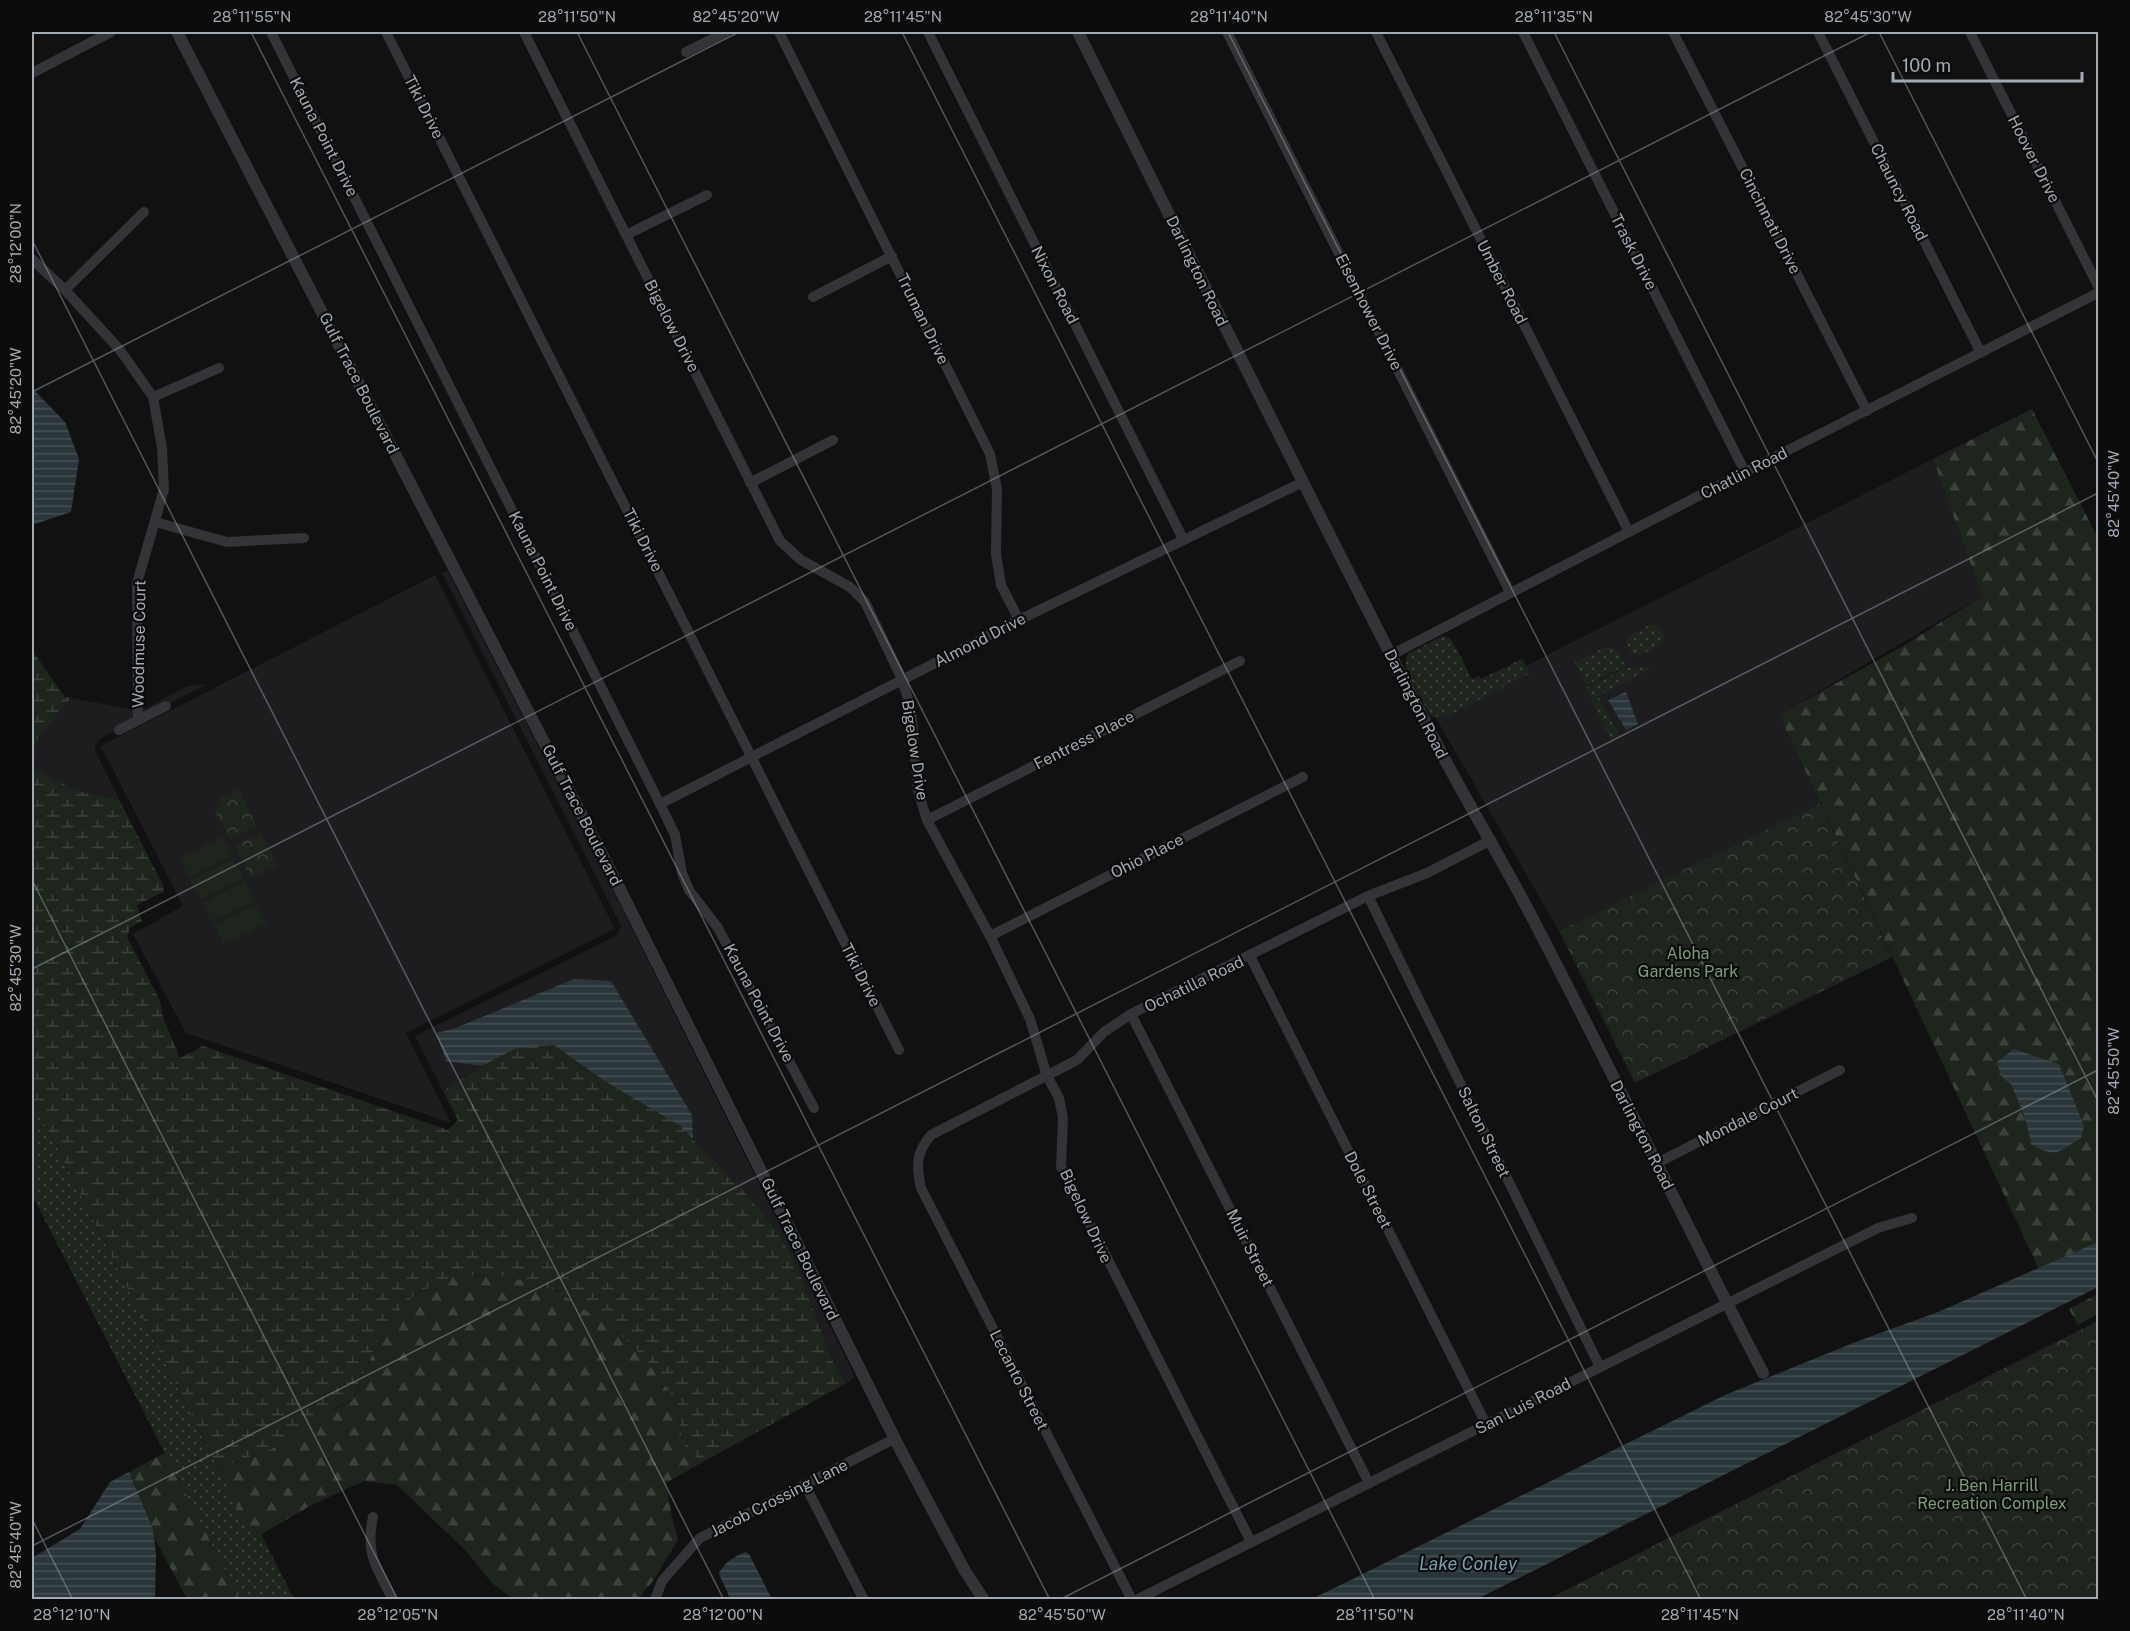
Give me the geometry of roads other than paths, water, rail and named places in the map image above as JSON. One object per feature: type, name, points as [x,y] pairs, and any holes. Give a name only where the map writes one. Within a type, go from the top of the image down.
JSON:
[{"type":"street","points":[[84,32],[88,42]]},
{"type":"street","points":[[32,73],[111,32]]},
{"type":"street","name":"Gulf Trace Boulevard","points":[[177,32],[630,908],[894,1438],[965,1571],[984,1599]]},
{"type":"street","name":"Kauna Point Drive","points":[[271,32],[660,804],[675,835],[682,873],[689,890],[718,928],[814,1108]]},
{"type":"street","name":"Tiki Drive","points":[[386,32],[899,1050]]},
{"type":"street","name":"Bigelow Drive","points":[[524,32],[780,541],[801,560],[850,588],[865,603],[902,679],[911,709],[918,791],[927,820],[990,936],[1030,1019],[1047,1076],[1059,1098],[1063,1118],[1061,1167],[1251,1542]]},
{"type":"street","points":[[686,52],[726,32]]},
{"type":"street","name":"Truman Drive","points":[[779,32],[990,454],[997,489],[996,554],[1001,585],[1019,620]]},
{"type":"street","name":"Nixon Road","points":[[928,32],[1183,539]]},
{"type":"street","name":"Darlington Road","points":[[1078,32],[1462,794],[1491,840],[1763,1373]]},
{"type":"street","name":"Eisenhower Drive","points":[[1227,32],[1510,592]]},
{"type":"street","name":"Umber Road","points":[[1376,32],[1629,532]]},
{"type":"street","name":"Trask Drive","points":[[1523,32],[1745,472]]},
{"type":"street","name":"Cincinnati Drive","points":[[1673,32],[1866,411]]},
{"type":"street","name":"Chauncy Road","points":[[1818,32],[1981,353]]},
{"type":"street","name":"Hoover Drive","points":[[1970,32],[2098,286]]},
{"type":"street","points":[[626,235],[707,195]]},
{"type":"street","points":[[64,290],[144,212]]},
{"type":"street","points":[[813,297],[892,256]]},
{"type":"street","name":"Woodmuse Court","points":[[32,259],[120,350],[153,397],[162,448],[164,489],[137,583],[138,720]]},
{"type":"street","name":"Chatlin Road","points":[[1391,655],[1510,592],[2098,293]]},
{"type":"street","points":[[153,397],[219,368]]},
{"type":"street","points":[[750,483],[833,440]]},
{"type":"street","name":"Almond Drive","points":[[660,804],[1019,620],[1303,482]]},
{"type":"street","points":[[154,522],[227,542],[304,538]]},
{"type":"street","name":"Fentress Place","points":[[927,820],[1240,661]]},
{"type":"street","points":[[119,730],[166,706]]},
{"type":"street","name":"Ohio Place","points":[[990,936],[1304,777]]},
{"type":"street","name":"Ochatilla Road","points":[[919,1157],[922,1145],[931,1135],[1077,1059],[1104,1032],[1131,1014],[1368,896],[1427,873],[1491,840]]},
{"type":"street","name":"Salton Street","points":[[1368,896],[1600,1367]]},
{"type":"street","name":"Dole Street","points":[[1250,956],[1486,1424]]},
{"type":"street","name":"Muir Street","points":[[1131,1014],[1369,1483]]},
{"type":"street","name":"Mondale Court","points":[[1657,1163],[1840,1070]]},
{"type":"street","name":"Lecanto Street","points":[[919,1157],[917,1173],[921,1188],[1132,1599]]},
{"type":"street","name":"San Luis Road","points":[[1137,1599],[1878,1228],[1912,1218]]},
{"type":"street","name":"Jacob Crossing Lane","points":[[655,1599],[662,1581],[700,1538],[894,1438]]},
{"type":"street","points":[[805,1485],[864,1599]]},
{"type":"street","points":[[374,1517],[369,1537],[371,1554],[393,1599]]},
{"type":"water","points":[[32,388],[65,422],[79,459],[71,512],[35,524],[32,521]]},
{"type":"water","points":[[1626,692],[1638,724],[1626,730],[1608,700]]},
{"type":"water","points":[[574,979],[611,981],[692,1115],[693,1139],[680,1126],[603,1080],[554,1045],[517,1048],[482,1066],[446,1061],[436,1033],[453,1029]]},
{"type":"water","points":[[2014,1049],[2059,1064],[2084,1126],[2081,1138],[2062,1150],[2046,1151],[2031,1144],[2026,1120],[2011,1084],[2004,1079],[1996,1063]]},
{"type":"water","name":"Lake Conley","points":[[2098,1242],[2098,1287],[1477,1599],[1312,1599],[1725,1395],[1853,1343],[1938,1312]]},
{"type":"water","points":[[129,1472],[153,1529],[156,1554],[155,1599],[33,1599],[32,1558],[80,1529],[110,1482]]},
{"type":"water","points":[[745,1552],[749,1554],[772,1599],[729,1599],[719,1573],[730,1560]]},
{"type":"park label","name":"Aloha Gardens Park","points":[[1688,962]]},
{"type":"park label","name":"J. Ben Harrill Recreation Complex","points":[[1992,1494]]}]
